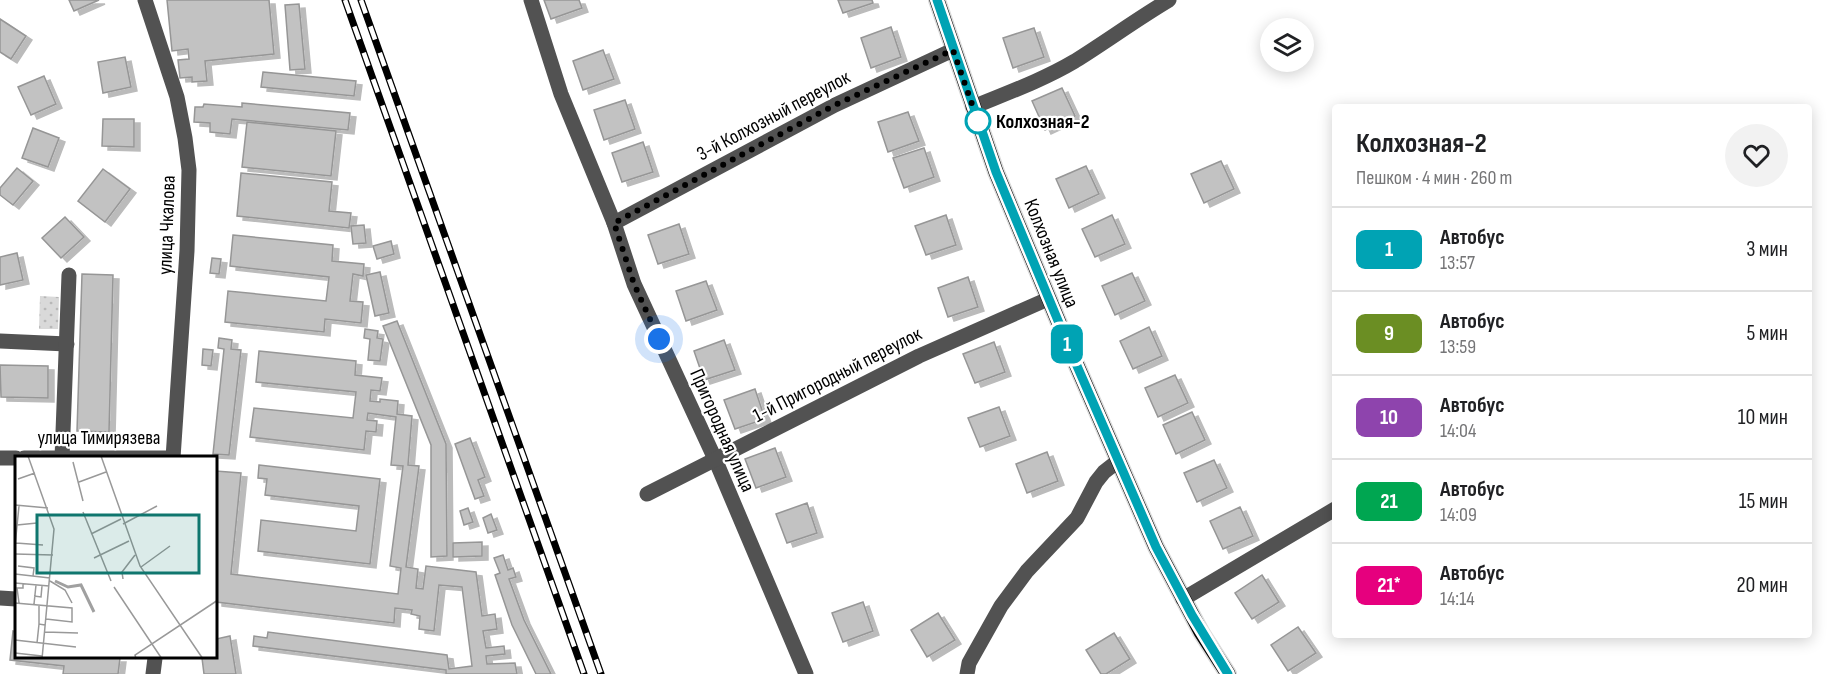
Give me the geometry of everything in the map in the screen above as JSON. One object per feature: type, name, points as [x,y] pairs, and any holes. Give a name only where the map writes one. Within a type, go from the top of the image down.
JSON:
[{"type":"main road","name":"Колхозная улица","points":[[937,0],[1009,205],[1048,299],[1156,547],[1183,599],[1228,674]]},
{"type":"street","name":"улица Чкалова","points":[[145,0],[177,98],[189,170],[187,251],[173,456]]},
{"type":"street","name":"Пригородная улица","points":[[531,0],[561,94],[614,223],[623,255],[638,293],[715,459],[806,674]]},
{"type":"street","points":[[973,107],[1073,62],[1169,0]]},
{"type":"street","name":"3-й Колхозный переулок","points":[[614,223],[835,105],[953,50]]},
{"type":"street","points":[[62,456],[69,275]]},
{"type":"street","name":"1-й Пригородный переулок","points":[[647,494],[919,356],[1048,299]]},
{"type":"street","points":[[0,341],[67,344]]},
{"type":"street","points":[[967,674],[969,663],[1001,606],[1027,571],[1077,518],[1100,477],[1118,461]]},
{"type":"street","points":[[1183,599],[1332,511]]},
{"type":"street","points":[[0,598],[15,599]]},
{"type":"street","points":[[153,674],[155,659]]},
{"type":"shaded area","points":[[40,296],[59,297],[58,329],[39,329]]},
{"type":"building","points":[[69,0],[99,0],[74,11]]},
{"type":"building","points":[[167,0],[269,0],[274,54],[205,61],[207,81],[192,82],[192,77],[180,78],[178,60],[189,59],[188,49],[172,51]]},
{"type":"building","points":[[544,0],[579,0],[582,8],[551,19]]},
{"type":"building","points":[[838,0],[872,0],[873,3],[843,13]]},
{"type":"building","points":[[299,4],[305,69],[290,70],[285,5]]},
{"type":"building","points":[[0,19],[26,36],[11,59],[0,52]]},
{"type":"building","points":[[891,27],[901,57],[871,68],[861,38]]},
{"type":"building","points":[[1034,28],[1044,57],[1013,68],[1003,38]]},
{"type":"building","points":[[603,50],[614,79],[583,90],[573,61]]},
{"type":"building","points":[[125,57],[131,87],[103,93],[98,62]]},
{"type":"building","points":[[263,72],[356,81],[354,96],[261,87]]},
{"type":"building","points":[[44,76],[56,104],[31,115],[18,87]]},
{"type":"building","points":[[1062,88],[1075,116],[1045,130],[1032,101]]},
{"type":"building","points":[[625,100],[635,129],[604,140],[594,110]]},
{"type":"building","points":[[242,103],[350,113],[348,130],[232,119],[230,134],[210,132],[210,123],[194,122],[195,107],[203,107],[204,104],[242,107]]},
{"type":"building","points":[[908,112],[919,141],[888,152],[878,122]]},
{"type":"building","points":[[103,119],[134,119],[134,147],[102,146]]},
{"type":"building","points":[[247,122],[336,131],[331,176],[242,167]]},
{"type":"building","points":[[33,128],[59,138],[48,167],[22,158]]},
{"type":"building","points":[[643,142],[653,172],[622,182],[612,153]]},
{"type":"building","points":[[924,148],[934,177],[904,188],[893,158]]},
{"type":"building","points":[[1221,161],[1234,189],[1204,203],[1191,174]]},
{"type":"building","points":[[1086,166],[1099,194],[1069,208],[1056,179]]},
{"type":"building","points":[[17,168],[33,181],[13,205],[0,195],[0,188]]},
{"type":"building","points":[[103,169],[130,189],[105,222],[78,201]]},
{"type":"building","points":[[241,173],[332,182],[329,211],[351,213],[349,228],[237,216]]},
{"type":"building","points":[[946,215],[956,245],[926,255],[915,226]]},
{"type":"building","points":[[1112,215],[1125,244],[1095,257],[1082,229]]},
{"type":"building","points":[[65,217],[84,237],[61,258],[42,238]]},
{"type":"building","points":[[679,224],[689,254],[658,264],[648,235]]},
{"type":"building","points":[[364,225],[366,243],[353,244],[351,226]]},
{"type":"building","points":[[233,235],[333,245],[332,261],[364,264],[363,276],[353,274],[350,301],[363,302],[361,323],[325,319],[324,332],[225,322],[228,291],[326,301],[329,277],[230,266]]},
{"type":"building","points":[[391,241],[394,254],[377,259],[373,246]]},
{"type":"building","points":[[17,253],[23,280],[0,285],[0,257]]},
{"type":"building","points":[[212,258],[221,259],[219,274],[210,273]]},
{"type":"building","points":[[380,272],[389,313],[375,316],[366,275]]},
{"type":"building","points":[[1132,273],[1145,301],[1115,315],[1102,286]]},
{"type":"building","points":[[82,274],[113,275],[109,432],[77,431]]},
{"type":"building","points":[[968,277],[978,307],[948,317],[938,288]]},
{"type":"building","points":[[706,281],[717,310],[686,321],[676,291]]},
{"type":"building","points":[[397,321],[446,444],[447,556],[431,557],[431,445],[383,326]]},
{"type":"building","points":[[1149,327],[1162,356],[1133,369],[1120,341]]},
{"type":"building","points":[[365,329],[378,331],[377,338],[383,339],[380,361],[368,360],[370,339],[364,338]]},
{"type":"building","points":[[219,338],[232,340],[231,349],[241,350],[229,455],[213,454],[224,349],[218,348]]},
{"type":"building","points":[[724,340],[735,370],[704,380],[694,351]]},
{"type":"building","points":[[994,342],[1005,372],[975,383],[963,354]]},
{"type":"building","points":[[203,349],[213,350],[211,366],[202,365]]},
{"type":"building","points":[[259,351],[356,361],[355,375],[382,378],[380,391],[371,390],[370,401],[380,402],[380,399],[398,401],[397,414],[412,416],[408,465],[419,466],[406,567],[418,569],[416,588],[423,589],[426,566],[476,572],[482,616],[495,614],[497,629],[483,631],[486,648],[504,646],[505,654],[486,656],[487,664],[515,663],[517,674],[446,674],[446,670],[253,646],[254,636],[267,638],[268,632],[447,655],[449,669],[472,666],[462,587],[439,585],[434,631],[419,629],[420,616],[411,614],[412,610],[395,608],[394,623],[218,602],[218,471],[241,473],[231,574],[398,594],[401,568],[390,566],[403,466],[391,465],[396,417],[368,413],[367,420],[377,421],[376,432],[366,431],[364,450],[250,437],[254,408],[353,418],[356,392],[256,382]]},
{"type":"building","points":[[0,365],[48,366],[48,398],[1,397]]},
{"type":"building","points":[[1175,375],[1188,403],[1158,417],[1145,388]]},
{"type":"building","points":[[755,389],[765,419],[735,429],[724,400]]},
{"type":"building","points":[[999,407],[1010,436],[980,447],[968,418]]},
{"type":"building","points":[[1192,412],[1205,440],[1176,454],[1163,425]]},
{"type":"building","points":[[470,438],[485,477],[478,480],[484,496],[475,499],[455,444]]},
{"type":"building","points":[[775,448],[786,477],[756,488],[745,459]]},
{"type":"building","points":[[1047,452],[1058,481],[1027,493],[1016,464]]},
{"type":"building","points":[[1214,460],[1227,488],[1197,502],[1184,473]]},
{"type":"building","points":[[259,465],[380,479],[370,564],[258,551],[261,520],[356,531],[359,506],[265,495],[267,479],[258,478]]},
{"type":"building","points":[[807,503],[817,533],[787,543],[776,514]]},
{"type":"building","points":[[1240,507],[1253,536],[1223,549],[1210,521]]},
{"type":"building","points":[[468,508],[473,522],[464,525],[460,511]]},
{"type":"building","points":[[491,514],[497,530],[488,533],[483,518]]},
{"type":"building","points":[[482,542],[482,556],[453,557],[453,543]]},
{"type":"building","points":[[503,555],[508,570],[513,568],[516,577],[509,579],[524,620],[551,674],[536,674],[512,625],[495,575],[500,573],[494,558]]},
{"type":"building","points":[[1262,575],[1279,602],[1252,619],[1235,593]]},
{"type":"building","points":[[863,602],[873,631],[843,642],[832,613]]},
{"type":"building","points":[[938,613],[955,640],[927,657],[911,630]]},
{"type":"building","points":[[1298,627],[1316,653],[1288,671],[1271,645]]},
{"type":"building","points":[[13,631],[15,632],[15,659],[120,659],[118,674],[63,674],[64,666],[10,660]]},
{"type":"building","points":[[1114,633],[1130,659],[1106,674],[1101,674],[1086,650]]},
{"type":"building","points":[[230,636],[236,674],[204,674],[202,659],[218,659],[218,639]]},
{"type":"railway","points":[[345,0],[584,674]]},
{"type":"railway","points":[[361,0],[601,674]]},
{"type":"bus line","name":"1","points":[[937,0],[996,172],[1074,359],[1156,547],[1192,615],[1228,674]]},
{"type":"place","name":"Колхозная-2","points":[[978,121]]},
{"type":"route","points":[[659,339],[634,284],[614,223],[835,105],[953,50],[980,127],[978,121]]}]
